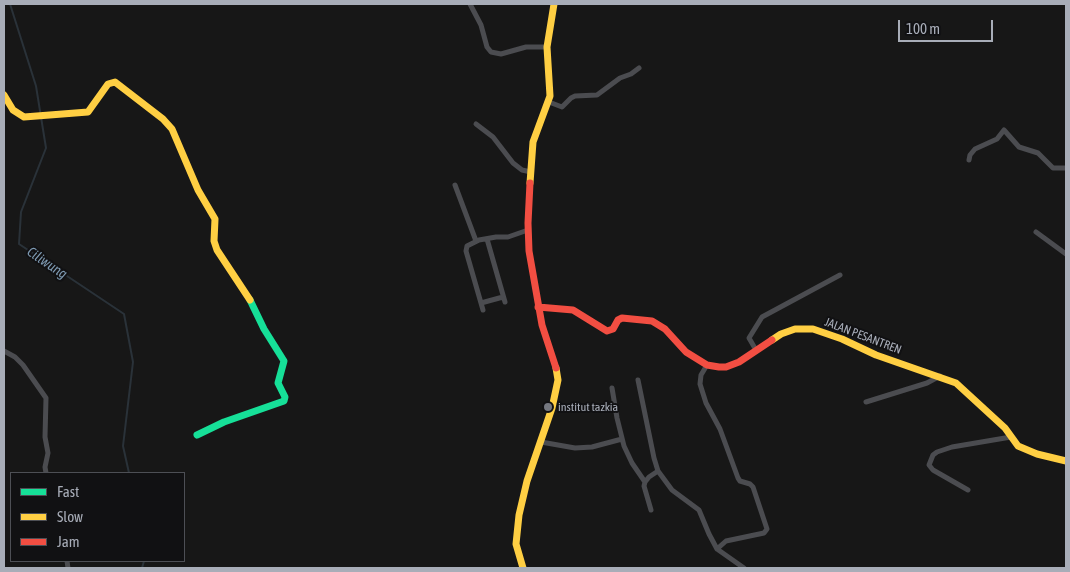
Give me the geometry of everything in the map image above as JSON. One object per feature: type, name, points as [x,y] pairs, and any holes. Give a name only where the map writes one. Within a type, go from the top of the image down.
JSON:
[{"type":"street","points":[[470,4],[481,26],[487,47],[491,52],[501,54],[526,47],[547,47]]},
{"type":"street","points":[[522,568],[516,544],[517,525],[527,481],[554,400],[558,375],[545,338],[538,307],[530,259],[528,230],[534,139],[549,102],[547,47],[554,4]]},
{"type":"street","points":[[549,102],[562,107],[575,96],[597,95],[620,78],[631,74],[638,68]]},
{"type":"street","points":[[4,95],[8,104],[23,117],[30,118],[88,112],[108,84],[115,82],[167,123],[179,144],[198,190],[215,219],[216,248],[252,302],[264,329],[283,358],[278,383],[280,391],[286,397],[284,401],[224,422],[197,436]]},
{"type":"street","points":[[476,124],[493,137],[513,163],[522,170],[531,172]]},
{"type":"street","points":[[969,160],[970,155],[975,149],[996,139],[1004,130],[1018,146],[1038,153],[1053,168],[1066,168]]},
{"type":"street","points":[[456,185],[476,241]]},
{"type":"street","points":[[483,310],[466,251],[467,246],[476,241],[508,237],[528,230]]},
{"type":"street","points":[[1036,232],[1066,254]]},
{"type":"street","points":[[481,303],[504,300],[488,239]]},
{"type":"street","points":[[756,350],[750,338],[762,317],[840,275]]},
{"type":"street","points":[[538,307],[573,310],[608,331],[613,329],[618,320],[622,318],[652,321],[665,329],[684,351],[707,365],[700,384],[706,403],[720,429],[738,478],[752,487],[767,529],[764,533],[726,541],[717,549]]},
{"type":"street","name":"JALAN PESANTREN","points":[[707,365],[719,368],[730,366],[744,359],[781,334],[795,329],[808,328],[842,339],[876,355],[956,382],[1005,428],[1018,446],[1037,454],[1066,460]]},
{"type":"street","points":[[4,351],[15,357],[23,365],[46,398],[45,432],[48,454],[44,467],[46,472]]},
{"type":"street","points":[[866,402],[930,382],[940,376]]},
{"type":"street","points":[[638,380],[658,471],[672,490],[698,510],[717,549],[744,568]]},
{"type":"street","points":[[612,388],[622,439],[632,462],[645,482],[644,490],[651,510]]},
{"type":"street","points":[[968,490],[932,470],[929,465],[933,455],[952,447],[1011,437]]},
{"type":"street","points":[[541,442],[575,448],[592,447],[622,439]]},
{"type":"street","points":[[645,482],[658,471]]},
{"type":"waterway","name":"Ciliwung","points":[[10,4],[36,86],[46,148],[21,212],[19,244],[124,314],[133,362],[123,446],[129,472]]},
{"type":"waterway","name":"Ciliwung","points":[[142,568],[144,562]]},
{"type":"traffic: fast","points":[[197,435],[224,422],[284,401],[285,397],[278,383],[284,361],[264,329],[250,300]]},
{"type":"traffic: slow","points":[[530,183],[533,142],[550,96],[547,47],[554,4]]},
{"type":"traffic: slow","points":[[4,95],[13,110],[24,117],[88,112],[108,84],[115,82],[163,119],[172,129],[198,190],[215,219],[214,241],[217,250],[250,300]]},
{"type":"traffic: slow","points":[[772,340],[781,334],[795,329],[813,329],[842,339],[876,355],[956,383],[1005,428],[1018,446],[1037,454],[1066,461]]},
{"type":"traffic: slow","points":[[523,568],[516,544],[519,515],[527,481],[552,408],[558,380],[556,368]]},
{"type":"traffic: jam","points":[[530,183],[529,251],[542,325],[556,368]]},
{"type":"traffic: jam","points":[[538,307],[573,310],[607,331],[613,329],[618,320],[622,318],[652,321],[665,329],[686,352],[707,365],[719,367],[726,367],[739,362],[772,340]]},
{"type":"place","name":"institut tazkia","points":[[548,407]]}]
